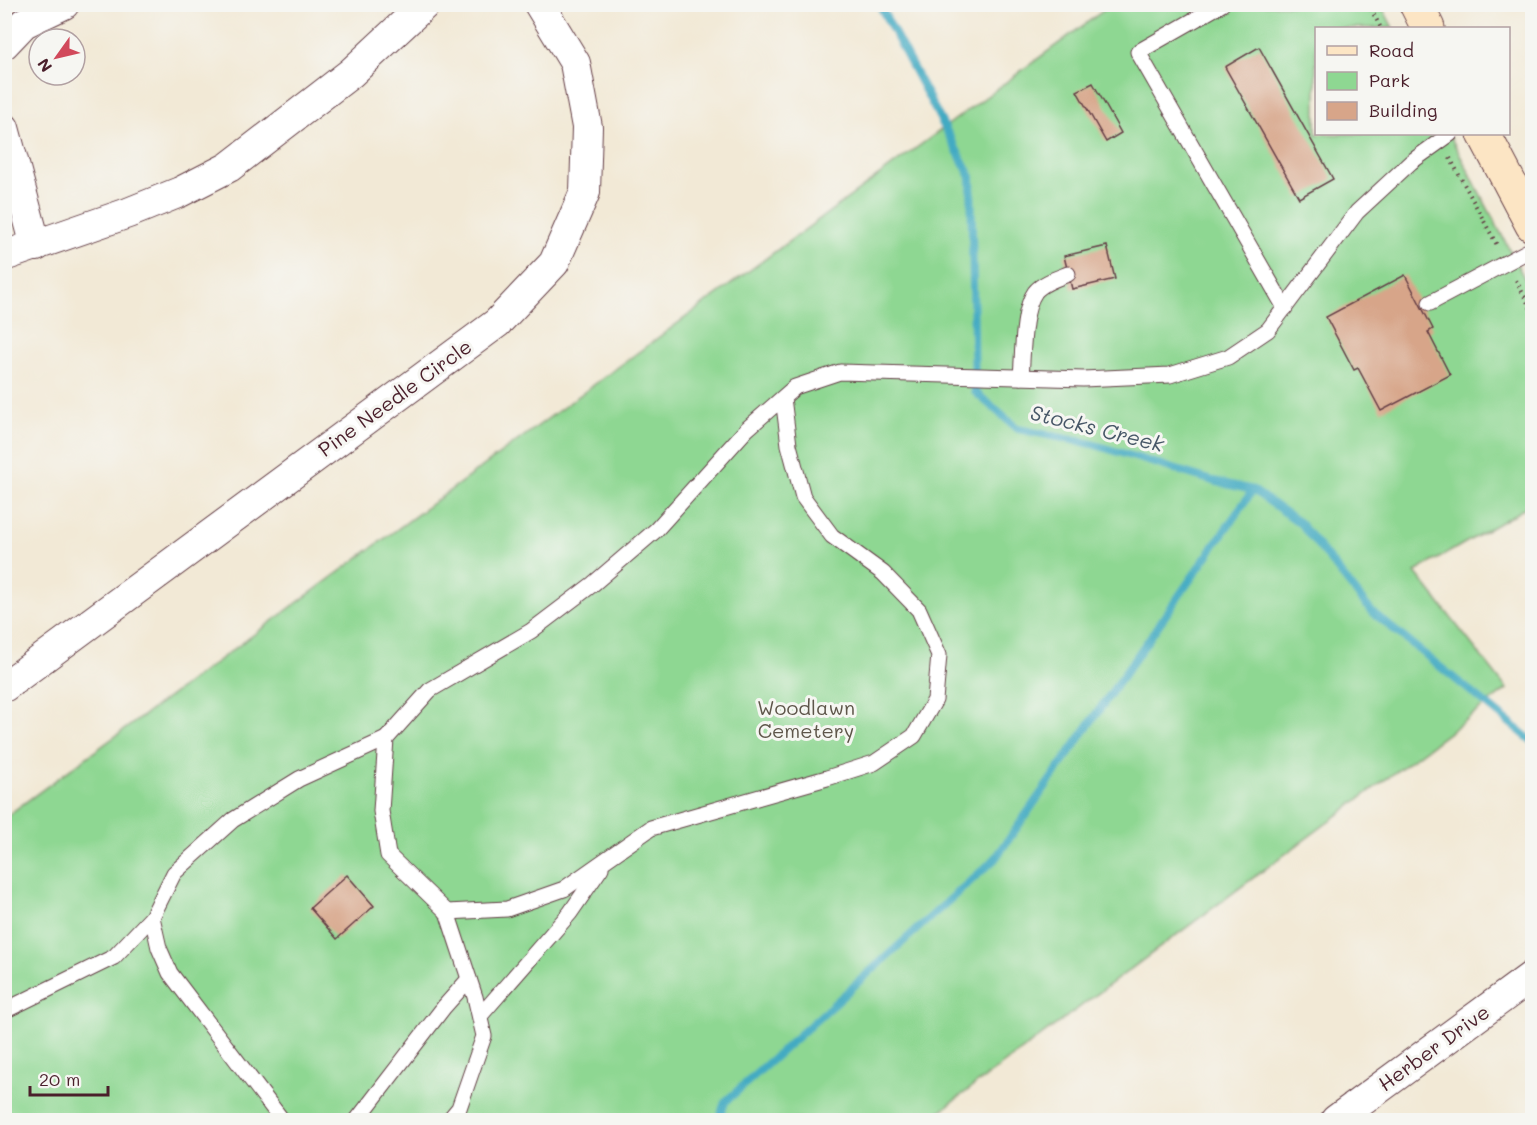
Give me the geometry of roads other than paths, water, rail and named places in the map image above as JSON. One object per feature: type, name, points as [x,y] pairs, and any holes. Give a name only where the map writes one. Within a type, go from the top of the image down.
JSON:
[{"type":"main road","points":[[1416,4],[1428,27]]},
{"type":"main road","points":[[1485,135],[1533,225]]},
{"type":"street","points":[[4,44],[24,23],[64,4]]},
{"type":"street","points":[[4,256],[138,209],[180,192],[229,167],[351,73],[425,4]]},
{"type":"street","name":"Pine Needle Circle","points":[[4,687],[497,323],[554,263],[585,192],[587,127],[575,63],[539,4]]},
{"type":"street","points":[[4,128],[36,246]]},
{"type":"street","name":"Herber Drive","points":[[1336,1120],[1533,976]]},
{"type":"lane","points":[[1222,4],[1138,52],[1285,308]]},
{"type":"lane","points":[[4,1011],[114,957],[153,917],[174,873],[232,820],[299,779],[386,739],[430,690],[531,631],[593,584],[656,530],[747,429],[795,387],[840,372],[1083,379],[1170,375],[1228,357],[1268,330],[1357,212],[1411,162],[1445,137]]},
{"type":"lane","points":[[1430,303],[1533,249]]},
{"type":"lane","points":[[1021,377],[1027,309],[1035,291],[1051,280],[1068,273]]},
{"type":"lane","points":[[447,912],[507,909],[564,889],[651,828],[874,763],[914,736],[935,700],[939,655],[920,610],[883,573],[832,536],[803,497],[789,445],[783,398]]},
{"type":"lane","points":[[386,739],[381,811],[388,855],[447,912],[469,978],[484,1036],[459,1108],[450,1120]]},
{"type":"lane","points":[[480,1016],[570,913],[606,861]]},
{"type":"lane","points":[[153,917],[159,948],[170,973],[282,1120]]},
{"type":"lane","points":[[357,1120],[469,978]]},
{"type":"waterway","name":"Stocks Creek","points":[[879,4],[971,177],[975,392],[1018,429],[1092,444],[1213,481],[1253,490],[1300,523],[1371,611],[1532,741]]},
{"type":"waterway","points":[[719,1120],[725,1102],[995,859],[1253,490]]},
{"type":"park label","name":"Woodlawn Cemetery","points":[[806,720]]}]
